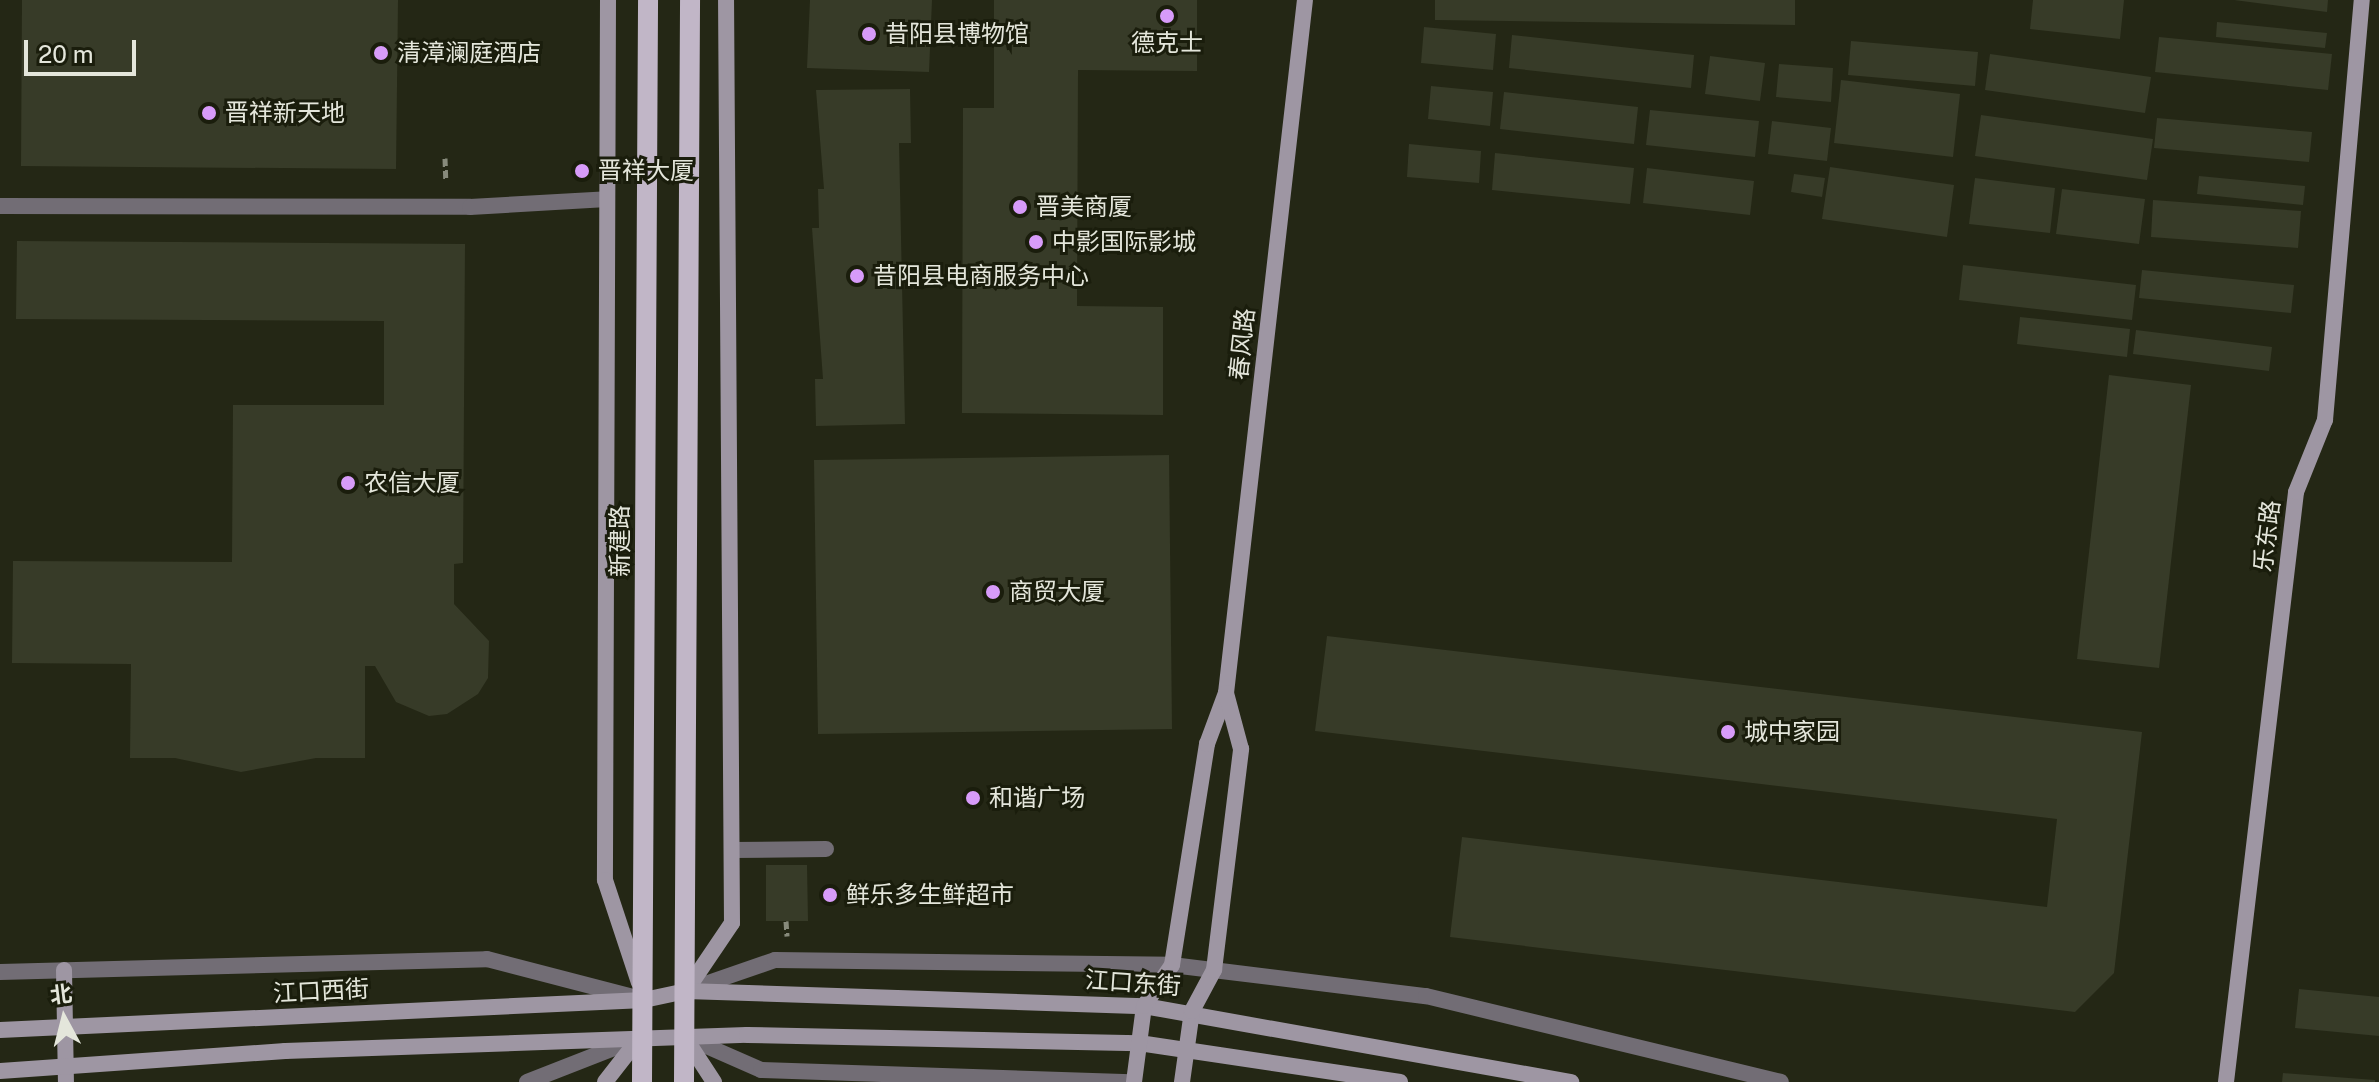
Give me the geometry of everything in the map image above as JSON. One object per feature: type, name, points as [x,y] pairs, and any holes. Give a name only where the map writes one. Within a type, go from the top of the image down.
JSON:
[{"type":"main road","points":[[608,0],[605,880],[644,1000]]},
{"type":"main road","name":"新建路","points":[[642,1082],[648,0]]},
{"type":"main road","points":[[684,1082],[690,0]]},
{"type":"main road","points":[[686,991],[732,923],[726,0]]},
{"type":"main road","name":"春风路","points":[[1132,1082],[1144,1006],[1172,965],[1207,744],[1226,693],[1305,0]]},
{"type":"main road","name":"乐东路","points":[[2226,1082],[2296,492],[2325,420],[2362,0]]},
{"type":"main road","name":"春风路","points":[[1182,1082],[1192,1011],[1214,970],[1241,749],[1226,693]]},
{"type":"main road","points":[[64,970],[65,1075]]},
{"type":"main road","name":"江口东街","points":[[644,1000],[686,991],[1144,1006],[1192,1011],[1571,1082]]},
{"type":"main road","name":"江口西街","points":[[0,1030],[644,1000]]},
{"type":"main road","points":[[605,1082],[641,1036]]},
{"type":"main road","points":[[0,1071],[65,1075],[641,1036],[684,1036],[1139,1043],[1400,1082]]},
{"type":"main road","points":[[684,1036],[714,1082]]},
{"type":"street","points":[[0,206],[470,207],[607,199]]},
{"type":"street","points":[[732,850],[826,849]]},
{"type":"street","points":[[0,972],[487,959],[644,1000]]},
{"type":"street","points":[[686,991],[775,960],[1172,965],[1426,996],[1781,1082]]},
{"type":"street","points":[[527,1082],[641,1036]]},
{"type":"street","points":[[684,1036],[761,1070],[1132,1082]]},
{"type":"building","name":"晋祥新天地","points":[[22,0],[398,0],[396,169],[21,166]]},
{"type":"building","name":"昔阳县博物馆","points":[[810,0],[932,0],[929,72],[807,68]]},
{"type":"building","name":"晋美商厦","points":[[994,0],[1197,0],[1197,71],[1078,70],[1077,306],[1163,307],[1163,415],[962,413],[963,108],[994,108]]},
{"type":"building","points":[[1435,0],[1795,0],[1795,25],[1435,20]]},
{"type":"building","points":[[2033,0],[2124,0],[2120,39],[2030,29]]},
{"type":"building","points":[[2234,0],[2328,0],[2327,12]]},
{"type":"building","points":[[2217,22],[2327,33],[2325,48],[2216,37]]},
{"type":"building","points":[[1424,27],[1496,34],[1493,70],[1421,63]]},
{"type":"building","points":[[1512,35],[1694,55],[1691,88],[1509,68]]},
{"type":"building","points":[[2159,37],[2332,54],[2328,90],[2155,72]]},
{"type":"building","points":[[1851,41],[1978,52],[1975,86],[1848,75]]},
{"type":"building","points":[[1990,54],[2151,77],[2145,113],[1985,90]]},
{"type":"building","points":[[1710,56],[1765,63],[1760,101],[1705,94]]},
{"type":"building","points":[[1779,64],[1833,68],[1831,102],[1776,97]]},
{"type":"building","points":[[1841,80],[1960,94],[1953,157],[1834,143]]},
{"type":"building","points":[[1431,86],[1493,92],[1490,126],[1428,119]]},
{"type":"building","name":"昔阳县电商服务中心","points":[[910,89],[911,143],[899,143],[905,424],[816,426],[815,379],[823,379],[812,228],[819,228],[818,189],[824,189],[816,90]]},
{"type":"building","points":[[1504,92],[1638,107],[1634,144],[1500,129]]},
{"type":"building","points":[[1650,110],[1759,121],[1755,157],[1646,145]]},
{"type":"building","points":[[1981,115],[2153,139],[2147,180],[1975,156]]},
{"type":"building","points":[[2157,118],[2312,132],[2309,162],[2154,148]]},
{"type":"building","points":[[1772,121],[1831,128],[1827,161],[1768,154]]},
{"type":"building","points":[[1409,144],[1481,151],[1479,183],[1407,177]]},
{"type":"building","points":[[1495,153],[1634,168],[1630,204],[1492,190]]},
{"type":"building","points":[[1830,167],[1954,185],[1947,237],[1822,219]]},
{"type":"building","points":[[1647,168],[1754,181],[1750,215],[1643,203]]},
{"type":"building","points":[[1794,174],[1825,178],[1822,197],[1791,192]]},
{"type":"building","points":[[2199,176],[2305,186],[2303,205],[2197,194]]},
{"type":"building","points":[[1975,178],[2055,188],[2050,233],[1969,224]]},
{"type":"building","points":[[2062,189],[2145,199],[2139,244],[2056,234]]},
{"type":"building","points":[[2153,200],[2301,211],[2298,248],[2151,237]]},
{"type":"building","name":"农信大厦","points":[[17,241],[465,244],[463,563],[454,564],[454,604],[489,641],[488,678],[478,694],[447,714],[429,716],[396,702],[375,666],[365,666],[365,758],[316,758],[241,772],[175,758],[130,758],[131,664],[12,663],[13,561],[232,562],[233,405],[384,405],[384,321],[16,319]]},
{"type":"building","points":[[1963,265],[2136,285],[2132,320],[1959,300]]},
{"type":"building","points":[[2142,270],[2294,285],[2291,313],[2139,298]]},
{"type":"building","points":[[2020,317],[2130,329],[2127,357],[2017,344]]},
{"type":"building","points":[[2136,330],[2272,347],[2269,371],[2133,354]]},
{"type":"building","points":[[2109,375],[2191,385],[2159,668],[2077,659]]},
{"type":"building","name":"商贸大厦","points":[[1169,455],[1172,729],[818,734],[814,460]]},
{"type":"building","points":[[1327,636],[2142,732],[2114,973],[2075,1012],[1450,937],[1462,837],[2047,907],[2057,819],[1315,731]]},
{"type":"building","points":[[766,865],[807,865],[808,921],[766,921]]},
{"type":"building","points":[[2299,989],[2379,997],[2379,1036],[2295,1028]]},
{"type":"building","points":[[2283,1073],[2375,1080],[2375,1082],[2282,1082]]},
{"type":"place","name":"德克士","points":[[1167,16]]},
{"type":"place","name":"昔阳县博物馆","points":[[869,34]]},
{"type":"place","name":"清漳澜庭酒店","points":[[381,53]]},
{"type":"place","name":"晋祥新天地","points":[[209,113]]},
{"type":"place","name":"晋祥大厦","points":[[582,171]]},
{"type":"place","name":"晋美商厦","points":[[1020,207]]},
{"type":"place","name":"中影国际影城","points":[[1036,242]]},
{"type":"place","name":"昔阳县电商服务中心","points":[[857,276]]},
{"type":"place","name":"农信大厦","points":[[348,483]]},
{"type":"place","name":"商贸大厦","points":[[993,592]]},
{"type":"place","name":"城中家园","points":[[1728,732]]},
{"type":"place","name":"和谐广场","points":[[973,798]]},
{"type":"place","name":"鲜乐多生鲜超市","points":[[830,895]]}]
